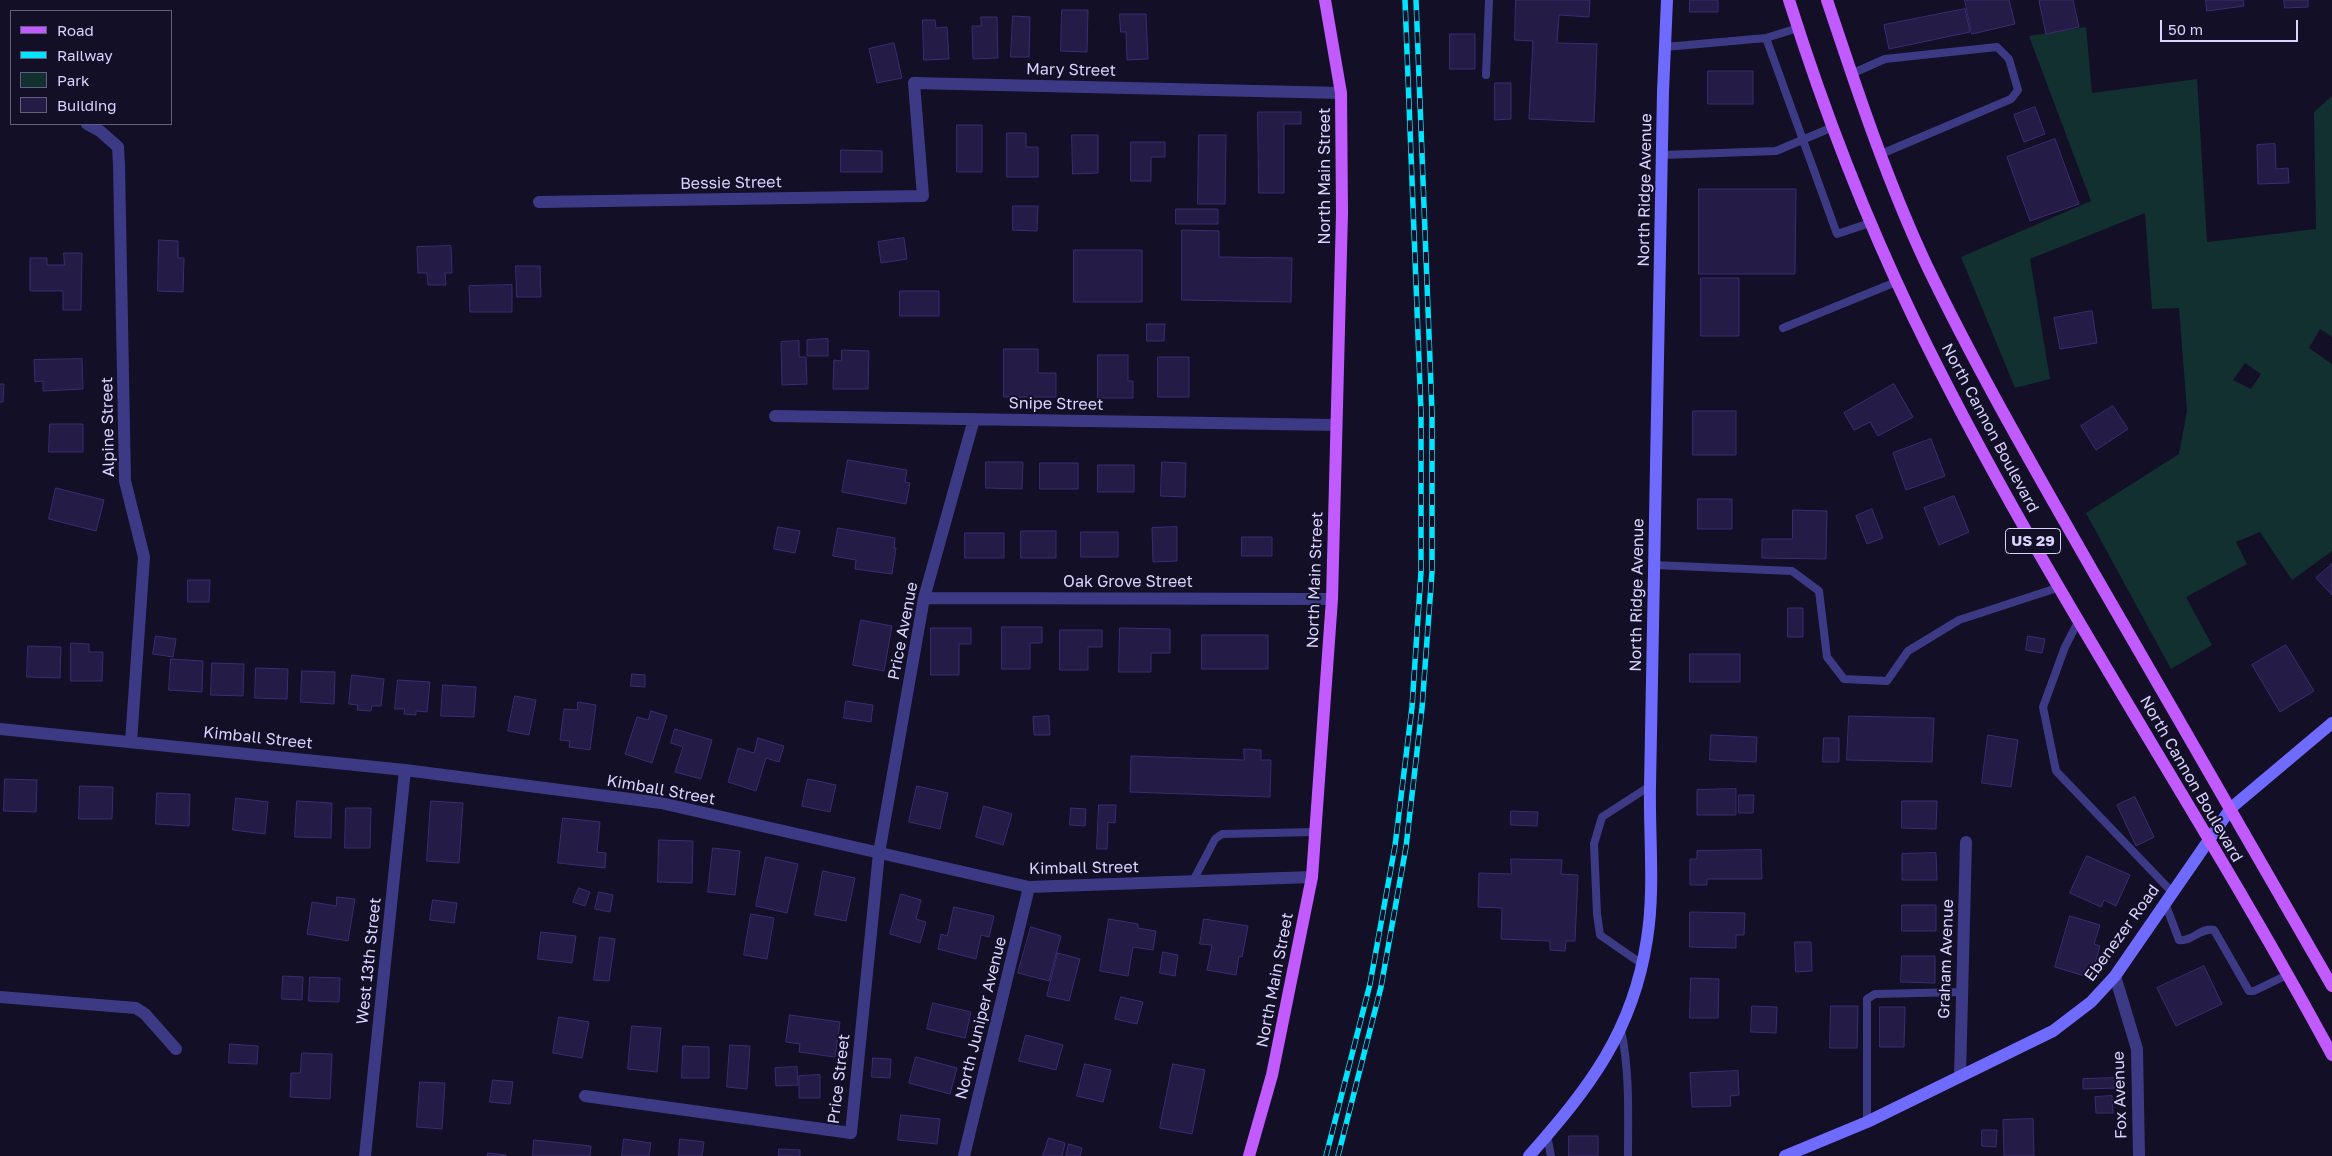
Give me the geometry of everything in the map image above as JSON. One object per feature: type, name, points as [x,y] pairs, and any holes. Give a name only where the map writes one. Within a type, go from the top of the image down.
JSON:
[{"type":"main road","name":"North Main Street","points":[[1249,1156],[1272,1075],[1312,877],[1332,599],[1342,213],[1341,93],[1325,0]]},
{"type":"main road","name":"North Cannon Boulevard","points":[[1789,0],[1870,223],[1896,282],[1967,425],[2332,1055]]},
{"type":"main road","name":"North Cannon Boulevard","points":[[1827,0],[1882,154],[1927,265],[2004,417],[2332,986]]},
{"type":"street","name":"North Ridge Avenue","points":[[1529,1156],[1600,1069],[1621,1030],[1636,992],[1648,938],[1662,155],[1667,0]]},
{"type":"street","name":"Mary Street","points":[[923,196],[914,83],[1341,93]]},
{"type":"street","name":"Alpine Street","points":[[89,125],[118,147],[124,481],[144,557],[131,742]]},
{"type":"street","name":"Bessie Street","points":[[539,202],[923,196]]},
{"type":"street","name":"Snipe Street","points":[[775,416],[1336,425]]},
{"type":"street","name":"Price Avenue","points":[[879,853],[924,598],[974,419]]},
{"type":"street","name":"Oak Grove Street","points":[[924,598],[1332,599]]},
{"type":"street","name":"Ebenezer Road","points":[[1785,1156],[1867,1122],[2053,1031],[2091,1002],[2115,976],[2231,808],[2332,723]]},
{"type":"street","name":"Kimball Street","points":[[0,728],[405,770],[661,803],[1029,887],[1312,877]]},
{"type":"street","name":"West 13th Street","points":[[365,1156],[405,770]]},
{"type":"street","name":"Graham Avenue","points":[[1960,1076],[1966,842]]},
{"type":"street","name":"Price Street","points":[[585,1096],[851,1133],[879,853]]},
{"type":"street","name":"North Juniper Avenue","points":[[964,1156],[1029,887]]},
{"type":"street","name":"Fox Avenue","points":[[2115,976],[2137,1049],[2138,1156]]},
{"type":"street","points":[[0,997],[136,1008],[144,1014],[176,1049]]},
{"type":"lane","points":[[1486,75],[1489,0]]},
{"type":"lane","points":[[1665,47],[1766,38],[1798,28]]},
{"type":"lane","points":[[1766,38],[1838,234],[1870,223]]},
{"type":"lane","points":[[1852,74],[1885,59],[1997,46],[2009,59],[2018,90],[2011,99],[1882,154]]},
{"type":"lane","points":[[1662,155],[1776,151],[1834,127]]},
{"type":"lane","points":[[1783,328],[1896,282]]},
{"type":"lane","points":[[1654,564],[1792,571],[1819,592],[1828,656],[1844,680],[1888,681],[1908,651],[1959,620],[2060,587]]},
{"type":"lane","points":[[2079,620],[2065,647],[2043,707],[2056,772],[2172,892]]},
{"type":"lane","points":[[1642,964],[1600,935],[1597,914],[1594,844],[1602,817],[1650,786]]},
{"type":"lane","points":[[1193,881],[1215,839],[1222,834],[1315,832]]},
{"type":"lane","points":[[2165,904],[2179,940],[2184,940],[2207,928],[2214,930],[2249,991],[2254,991],[2287,975]]},
{"type":"lane","points":[[1867,1122],[1867,999],[1875,994],[1962,992]]},
{"type":"lane","points":[[1621,1030],[1627,1056],[1628,1156]]},
{"type":"lane","points":[[1547,1136],[1552,1156]]},
{"type":"green space","points":[[2086,27],[2092,93],[2197,79],[2207,242],[2316,229],[2314,112],[2332,96],[2332,337],[2320,329],[2309,348],[2332,364],[2332,551],[2292,580],[2260,532],[2236,542],[2247,564],[2186,597],[2212,645],[2171,669],[2086,513],[2179,454],[2187,411],[2179,308],[2152,309],[2145,213],[2030,259],[2050,379],[2015,388],[1961,257],[2091,201],[2029,36]],"holes":[[[2245,363],[2261,374],[2251,389],[2233,380]]]},
{"type":"building","points":[[1516,0],[1590,0],[1589,17],[1559,15],[1557,43],[1597,44],[1594,122],[1529,119],[1533,41],[1515,40]]},
{"type":"building","points":[[1690,0],[1718,0],[1718,12],[1690,12]]},
{"type":"building","points":[[1965,0],[2009,0],[2015,24],[1972,34]]},
{"type":"building","points":[[2073,0],[2079,27],[2046,34],[2039,1]]},
{"type":"building","points":[[2206,0],[2243,0],[2244,6],[2207,11]]},
{"type":"building","points":[[2284,0],[2308,0],[2308,7],[2285,8]]},
{"type":"building","points":[[1965,9],[1970,32],[1889,49],[1884,25]]},
{"type":"building","points":[[1062,10],[1088,10],[1087,52],[1061,51]]},
{"type":"building","points":[[1120,14],[1146,14],[1148,59],[1127,60],[1126,32],[1121,32]]},
{"type":"building","points":[[1013,16],[1030,17],[1029,57],[1011,57]]},
{"type":"building","points":[[981,17],[997,17],[998,58],[973,59],[972,26],[981,26]]},
{"type":"building","points":[[923,20],[935,20],[936,28],[947,27],[949,59],[924,60]]},
{"type":"building","points":[[1450,34],[1475,34],[1475,69],[1450,69]]},
{"type":"building","points":[[894,43],[902,78],[877,83],[869,49]]},
{"type":"building","points":[[1708,71],[1753,71],[1753,104],[1708,104]]},
{"type":"building","points":[[1495,83],[1511,83],[1511,119],[1495,120]]},
{"type":"building","points":[[2035,107],[2045,134],[2024,142],[2014,115]]},
{"type":"building","points":[[1258,112],[1301,112],[1301,124],[1284,124],[1284,193],[1259,193]]},
{"type":"building","points":[[957,125],[982,125],[982,172],[957,172]]},
{"type":"building","points":[[1007,133],[1026,133],[1026,147],[1038,147],[1038,177],[1007,177]]},
{"type":"building","points":[[1072,135],[1098,135],[1098,173],[1073,174]]},
{"type":"building","points":[[1199,135],[1226,135],[1225,204],[1198,204]]},
{"type":"building","points":[[2055,139],[2079,204],[2030,221],[2007,157]]},
{"type":"building","points":[[1131,142],[1165,142],[1165,157],[1151,157],[1151,181],[1131,181]]},
{"type":"building","points":[[2275,144],[2276,169],[2288,168],[2289,183],[2258,184],[2257,145]]},
{"type":"building","points":[[841,150],[882,151],[882,172],[841,172]]},
{"type":"building","points":[[1699,189],[1796,189],[1795,274],[1699,274]]},
{"type":"building","points":[[1013,206],[1038,206],[1037,231],[1013,230]]},
{"type":"building","points":[[1176,209],[1218,209],[1218,224],[1176,224]]},
{"type":"building","points":[[1182,230],[1219,231],[1219,257],[1292,258],[1291,302],[1182,300]]},
{"type":"building","points":[[904,238],[907,259],[881,263],[878,242]]},
{"type":"building","points":[[159,240],[178,241],[178,258],[184,258],[183,292],[158,291]]},
{"type":"building","points":[[451,246],[452,273],[445,273],[446,285],[428,285],[427,273],[418,273],[417,247]]},
{"type":"building","points":[[1074,250],[1142,250],[1142,302],[1074,302]]},
{"type":"building","points":[[64,253],[82,253],[81,310],[63,310],[63,291],[30,291],[30,258],[47,258],[47,265],[64,265]]},
{"type":"building","points":[[516,266],[540,266],[541,297],[517,297]]},
{"type":"building","points":[[1701,278],[1739,278],[1739,336],[1701,336]]},
{"type":"building","points":[[512,285],[512,312],[470,312],[469,286]]},
{"type":"building","points":[[900,291],[939,291],[939,316],[900,316]]},
{"type":"building","points":[[2092,311],[2097,343],[2060,349],[2054,318]]},
{"type":"building","points":[[1147,324],[1165,324],[1164,341],[1147,341]]},
{"type":"building","points":[[828,339],[828,356],[807,356],[807,340]]},
{"type":"building","points":[[799,341],[799,357],[806,357],[807,384],[782,385],[781,342]]},
{"type":"building","points":[[1004,349],[1038,349],[1038,373],[1056,373],[1056,397],[1004,397]]},
{"type":"building","points":[[842,350],[869,351],[868,389],[833,389],[834,360],[841,361]]},
{"type":"building","points":[[1098,355],[1128,355],[1128,381],[1133,381],[1133,398],[1098,398]]},
{"type":"building","points":[[1158,357],[1189,357],[1189,397],[1158,397]]},
{"type":"building","points":[[82,359],[83,389],[43,391],[43,381],[35,382],[34,360]]},
{"type":"building","points":[[0,384],[4,384],[3,402],[0,402]]},
{"type":"building","points":[[1894,384],[1913,417],[1878,436],[1870,422],[1854,430],[1844,413]]},
{"type":"building","points":[[2113,406],[2128,429],[2096,450],[2081,426]]},
{"type":"building","points":[[1693,411],[1736,411],[1736,455],[1693,455]]},
{"type":"building","points":[[50,424],[83,424],[83,452],[49,452]]},
{"type":"building","points":[[1931,439],[1945,476],[1906,490],[1893,453]]},
{"type":"building","points":[[848,460],[907,470],[905,482],[910,483],[906,504],[842,492]]},
{"type":"building","points":[[986,462],[1023,462],[1022,489],[986,488]]},
{"type":"building","points":[[1162,462],[1186,463],[1185,497],[1161,496]]},
{"type":"building","points":[[1040,463],[1078,463],[1078,489],[1040,489]]},
{"type":"building","points":[[1098,465],[1134,465],[1134,492],[1098,492]]},
{"type":"building","points":[[56,488],[104,500],[96,531],[49,519]]},
{"type":"building","points":[[1954,496],[1969,532],[1939,545],[1924,508]]},
{"type":"building","points":[[1698,499],[1732,499],[1732,529],[1698,529]]},
{"type":"building","points":[[1872,509],[1883,538],[1867,544],[1856,516]]},
{"type":"building","points":[[1793,510],[1827,511],[1826,559],[1762,558],[1762,539],[1792,539]]},
{"type":"building","points":[[778,527],[800,531],[795,553],[774,549]]},
{"type":"building","points":[[1177,527],[1177,561],[1153,562],[1152,528]]},
{"type":"building","points":[[838,528],[895,538],[894,548],[896,548],[892,574],[855,569],[856,560],[833,556]]},
{"type":"building","points":[[1021,531],[1056,531],[1056,558],[1021,558]]},
{"type":"building","points":[[1081,532],[1118,532],[1118,557],[1081,557]]},
{"type":"building","points":[[965,533],[1004,533],[1004,558],[965,558]]},
{"type":"building","points":[[1242,537],[1272,537],[1272,556],[1242,556]]},
{"type":"building","points":[[2332,564],[2332,595],[2316,578]]},
{"type":"building","points":[[188,580],[210,580],[209,602],[188,602]]},
{"type":"building","points":[[1788,608],[1803,608],[1803,637],[1788,637]]},
{"type":"building","points":[[861,620],[892,626],[884,671],[853,665]]},
{"type":"building","points":[[1002,627],[1042,627],[1042,643],[1030,643],[1030,669],[1002,669]]},
{"type":"building","points":[[931,628],[971,628],[971,644],[959,644],[959,675],[931,675]]},
{"type":"building","points":[[1120,628],[1170,629],[1170,653],[1151,653],[1151,672],[1119,672]]},
{"type":"building","points":[[1060,630],[1102,630],[1102,647],[1088,647],[1088,670],[1060,670]]},
{"type":"building","points":[[1202,635],[1268,635],[1268,669],[1202,669]]},
{"type":"building","points":[[156,636],[176,639],[173,657],[153,654]]},
{"type":"building","points":[[2028,636],[2045,639],[2042,653],[2026,650]]},
{"type":"building","points":[[71,643],[89,644],[89,652],[103,652],[102,681],[71,681]]},
{"type":"building","points":[[2286,645],[2314,691],[2280,712],[2252,665]]},
{"type":"building","points":[[28,646],[61,647],[60,678],[27,677]]},
{"type":"building","points":[[1690,654],[1740,654],[1740,682],[1690,682]]},
{"type":"building","points":[[171,659],[203,661],[202,692],[169,690]]},
{"type":"building","points":[[212,663],[244,664],[243,696],[211,695]]},
{"type":"building","points":[[256,668],[288,669],[287,699],[255,698]]},
{"type":"building","points":[[302,671],[335,672],[334,704],[301,702]]},
{"type":"building","points":[[632,674],[645,675],[645,687],[631,686]]},
{"type":"building","points":[[352,675],[384,679],[381,706],[372,706],[371,711],[357,710],[358,705],[349,704]]},
{"type":"building","points":[[398,680],[430,682],[427,712],[416,711],[416,715],[404,714],[405,709],[395,709]]},
{"type":"building","points":[[443,685],[476,687],[474,717],[441,716]]},
{"type":"building","points":[[515,696],[536,700],[529,735],[508,731]]},
{"type":"building","points":[[846,701],[873,705],[871,722],[844,718]]},
{"type":"building","points":[[578,702],[596,705],[590,750],[569,747],[570,741],[560,740],[564,709],[577,710]]},
{"type":"building","points":[[651,711],[667,716],[652,763],[625,754],[637,717],[648,720]]},
{"type":"building","points":[[1049,716],[1050,735],[1034,735],[1033,717]]},
{"type":"building","points":[[1849,716],[1934,718],[1932,762],[1847,760]]},
{"type":"building","points":[[675,729],[712,740],[701,779],[675,772],[683,747],[671,743]]},
{"type":"building","points":[[1711,735],[1757,737],[1756,762],[1710,760]]},
{"type":"building","points":[[1988,735],[2018,740],[2011,787],[1982,783]]},
{"type":"building","points":[[758,738],[784,746],[779,762],[766,758],[756,791],[728,782],[738,748],[754,753]]},
{"type":"building","points":[[1824,738],[1839,738],[1839,762],[1823,762]]},
{"type":"building","points":[[1244,749],[1261,750],[1261,760],[1271,760],[1270,797],[1130,792],[1131,756],[1244,760]]},
{"type":"building","points":[[5,779],[37,780],[36,812],[4,811]]},
{"type":"building","points":[[808,779],[836,785],[830,812],[802,806]]},
{"type":"building","points":[[80,786],[113,787],[112,819],[79,819]]},
{"type":"building","points":[[917,786],[948,793],[940,829],[909,822]]},
{"type":"building","points":[[1736,789],[1736,815],[1697,815],[1697,790]]},
{"type":"building","points":[[157,793],[190,794],[189,826],[156,824]]},
{"type":"building","points":[[1739,795],[1754,795],[1753,813],[1739,813]]},
{"type":"building","points":[[2135,797],[2154,837],[2136,846],[2117,805]]},
{"type":"building","points":[[236,798],[268,802],[265,834],[233,830]]},
{"type":"building","points":[[297,801],[332,803],[331,838],[295,837]]},
{"type":"building","points":[[431,801],[463,803],[459,863],[427,861]]},
{"type":"building","points":[[1902,801],[1937,801],[1936,829],[1902,828]]},
{"type":"building","points":[[1099,805],[1116,805],[1115,823],[1108,822],[1107,849],[1097,849]]},
{"type":"building","points":[[984,806],[1012,814],[1003,845],[976,837]]},
{"type":"building","points":[[346,808],[371,808],[370,848],[345,848]]},
{"type":"building","points":[[1071,808],[1086,809],[1085,826],[1070,825]]},
{"type":"building","points":[[1511,811],[1538,812],[1537,826],[1511,825]]},
{"type":"building","points":[[563,818],[600,822],[597,852],[606,853],[605,868],[558,863]]},
{"type":"building","points":[[659,840],[693,841],[692,883],[658,882]]},
{"type":"building","points":[[713,848],[740,851],[735,895],[708,892]]},
{"type":"building","points":[[1761,850],[1762,879],[1707,879],[1707,885],[1690,885],[1690,859],[1697,859],[1697,851]]},
{"type":"building","points":[[1936,853],[1937,880],[1902,880],[1902,854]]},
{"type":"building","points":[[2087,856],[2130,875],[2116,906],[2104,900],[2101,907],[2070,893]]},
{"type":"building","points":[[766,857],[798,864],[787,913],[756,906]]},
{"type":"building","points":[[1511,859],[1562,860],[1561,874],[1578,875],[1575,941],[1566,941],[1565,951],[1550,950],[1550,941],[1501,939],[1502,908],[1478,907],[1479,873],[1511,874]]},
{"type":"building","points":[[823,871],[855,878],[846,921],[815,915]]},
{"type":"building","points":[[579,888],[590,892],[585,906],[573,902]]},
{"type":"building","points":[[599,892],[613,895],[610,912],[595,909]]},
{"type":"building","points":[[901,894],[921,900],[916,919],[926,922],[920,943],[890,934]]},
{"type":"building","points":[[337,897],[355,899],[348,941],[307,934],[312,902],[336,906]]},
{"type":"building","points":[[433,900],[457,903],[454,923],[430,920]]},
{"type":"building","points":[[1902,905],[1936,905],[1936,931],[1902,931]]},
{"type":"building","points":[[954,907],[994,916],[989,937],[981,935],[976,959],[938,949],[941,934],[947,936]]},
{"type":"building","points":[[1690,912],[1745,913],[1744,935],[1736,935],[1736,948],[1690,947]]},
{"type":"building","points":[[751,914],[774,918],[767,959],[744,955]]},
{"type":"building","points":[[2070,916],[2100,925],[2094,944],[2100,946],[2091,978],[2055,967]]},
{"type":"building","points":[[1109,919],[1138,924],[1138,928],[1156,931],[1153,950],[1133,947],[1128,976],[1100,971]]},
{"type":"building","points":[[1204,919],[1248,926],[1242,957],[1239,956],[1236,975],[1207,970],[1212,945],[1200,944]]},
{"type":"building","points":[[1031,927],[1061,936],[1049,981],[1018,973]]},
{"type":"building","points":[[541,932],[576,936],[572,963],[538,959]]},
{"type":"building","points":[[600,937],[615,939],[609,981],[594,980]]},
{"type":"building","points":[[1795,942],[1811,942],[1812,971],[1796,972]]},
{"type":"building","points":[[1163,952],[1178,955],[1175,976],[1160,973]]},
{"type":"building","points":[[1058,953],[1080,959],[1069,1001],[1047,996]]},
{"type":"building","points":[[1902,956],[1935,956],[1935,983],[1901,982]]},
{"type":"building","points":[[2204,966],[2222,1004],[2176,1026],[2157,988]]},
{"type":"building","points":[[283,976],[303,977],[302,1000],[282,999]]},
{"type":"building","points":[[310,977],[340,978],[339,1002],[309,1001]]},
{"type":"building","points":[[1691,978],[1719,979],[1718,1018],[1690,1018]]},
{"type":"building","points":[[1121,997],[1143,1002],[1137,1024],[1115,1019]]},
{"type":"building","points":[[933,1003],[971,1012],[965,1038],[927,1029]]},
{"type":"building","points":[[1752,1006],[1777,1007],[1776,1033],[1751,1032]]},
{"type":"building","points":[[1831,1006],[1858,1006],[1857,1048],[1830,1048]]},
{"type":"building","points":[[1880,1007],[1905,1007],[1904,1047],[1880,1047]]},
{"type":"building","points":[[790,1015],[840,1022],[835,1057],[799,1052],[800,1044],[786,1042]]},
{"type":"building","points":[[559,1017],[589,1022],[582,1058],[553,1053]]},
{"type":"building","points":[[632,1026],[661,1028],[657,1072],[628,1069]]},
{"type":"building","points":[[1026,1035],[1063,1045],[1056,1070],[1019,1061]]},
{"type":"building","points":[[230,1044],[258,1046],[257,1064],[229,1063]]},
{"type":"building","points":[[730,1045],[750,1046],[747,1089],[727,1087]]},
{"type":"building","points":[[683,1046],[709,1047],[709,1078],[682,1078]]},
{"type":"building","points":[[302,1053],[332,1054],[330,1099],[290,1097],[291,1073],[300,1073]]},
{"type":"building","points":[[916,1057],[957,1068],[950,1094],[909,1083]]},
{"type":"building","points":[[873,1058],[891,1059],[890,1078],[872,1077]]},
{"type":"building","points":[[1085,1064],[1111,1070],[1103,1102],[1077,1096]]},
{"type":"building","points":[[1173,1064],[1205,1070],[1192,1134],[1160,1128]]},
{"type":"building","points":[[797,1067],[798,1085],[776,1086],[775,1068]]},
{"type":"building","points":[[1738,1071],[1739,1095],[1730,1096],[1731,1106],[1692,1107],[1690,1073]]},
{"type":"building","points":[[820,1075],[820,1098],[799,1098],[799,1076]]},
{"type":"building","points":[[2116,1078],[2117,1088],[2083,1089],[2083,1079]]},
{"type":"building","points":[[493,1080],[513,1082],[510,1104],[490,1102]]},
{"type":"building","points":[[420,1082],[445,1083],[442,1129],[417,1127]]},
{"type":"building","points":[[2112,1096],[2113,1113],[2096,1113],[2095,1097]]},
{"type":"building","points":[[901,1115],[940,1119],[937,1144],[898,1140]]},
{"type":"building","points":[[2033,1119],[2034,1156],[2004,1156],[2003,1120]]},
{"type":"building","points":[[1982,1130],[1997,1130],[1996,1147],[1982,1146]]},
{"type":"building","points":[[1569,1136],[1598,1136],[1598,1156],[1569,1156]]},
{"type":"building","points":[[1049,1138],[1065,1143],[1062,1156],[1043,1156]]},
{"type":"building","points":[[624,1139],[651,1143],[649,1156],[622,1156]]},
{"type":"building","points":[[680,1139],[704,1142],[702,1156],[679,1156]]},
{"type":"building","points":[[534,1140],[591,1146],[590,1156],[533,1156]]},
{"type":"building","points":[[1069,1144],[1082,1148],[1080,1156],[1066,1156]]},
{"type":"building","points":[[779,1149],[800,1150],[800,1156],[779,1156]]},
{"type":"building","points":[[488,1153],[506,1155],[506,1156],[488,1156]]},
{"type":"railway","points":[[1326,1156],[1370,984],[1395,846],[1412,707],[1421,572],[1421,412],[1405,0]]},
{"type":"railway","points":[[1338,1156],[1381,987],[1406,847],[1422,708],[1432,572],[1432,412],[1416,0]]}]
